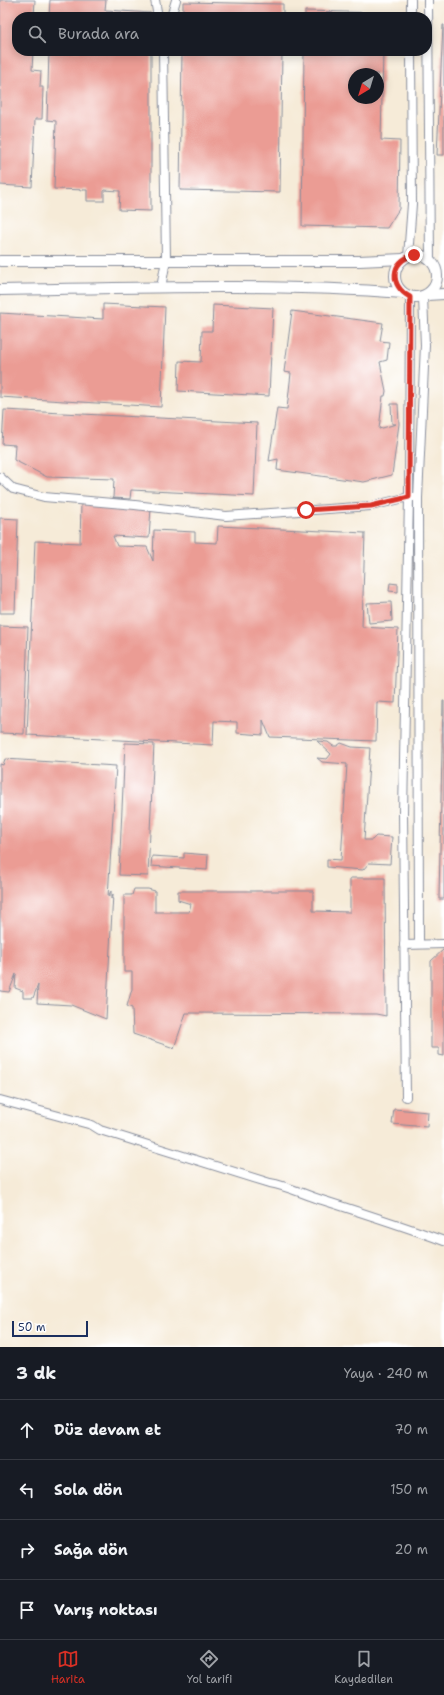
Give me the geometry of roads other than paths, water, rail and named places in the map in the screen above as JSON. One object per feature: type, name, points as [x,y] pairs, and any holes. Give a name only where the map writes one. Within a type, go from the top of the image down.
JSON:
[{"type":"street","points":[[155,0],[157,12]]},
{"type":"street","points":[[172,12],[176,0]]},
{"type":"street","points":[[410,0],[410,12]]},
{"type":"street","points":[[428,0],[428,12]]},
{"type":"street","points":[[161,288],[166,260],[162,56]]},
{"type":"street","points":[[406,295],[398,289],[395,276],[399,264],[406,258],[412,204],[411,56]]},
{"type":"street","points":[[419,944],[418,498],[425,345],[425,296],[436,285],[437,271],[430,56]]},
{"type":"street","points":[[0,261],[359,261],[420,256],[436,264]]},
{"type":"street","points":[[0,290],[161,288],[352,290],[425,296],[444,294]]},
{"type":"street","points":[[406,295],[409,497],[403,813],[406,1097]]},
{"type":"street","points":[[0,477],[13,489],[44,497],[135,505],[226,516],[371,506],[409,497],[418,498]]},
{"type":"street","points":[[404,945],[444,944]]},
{"type":"street","points":[[0,1100],[92,1125],[100,1130],[280,1185],[307,1196],[409,1228],[444,1241]]}]
